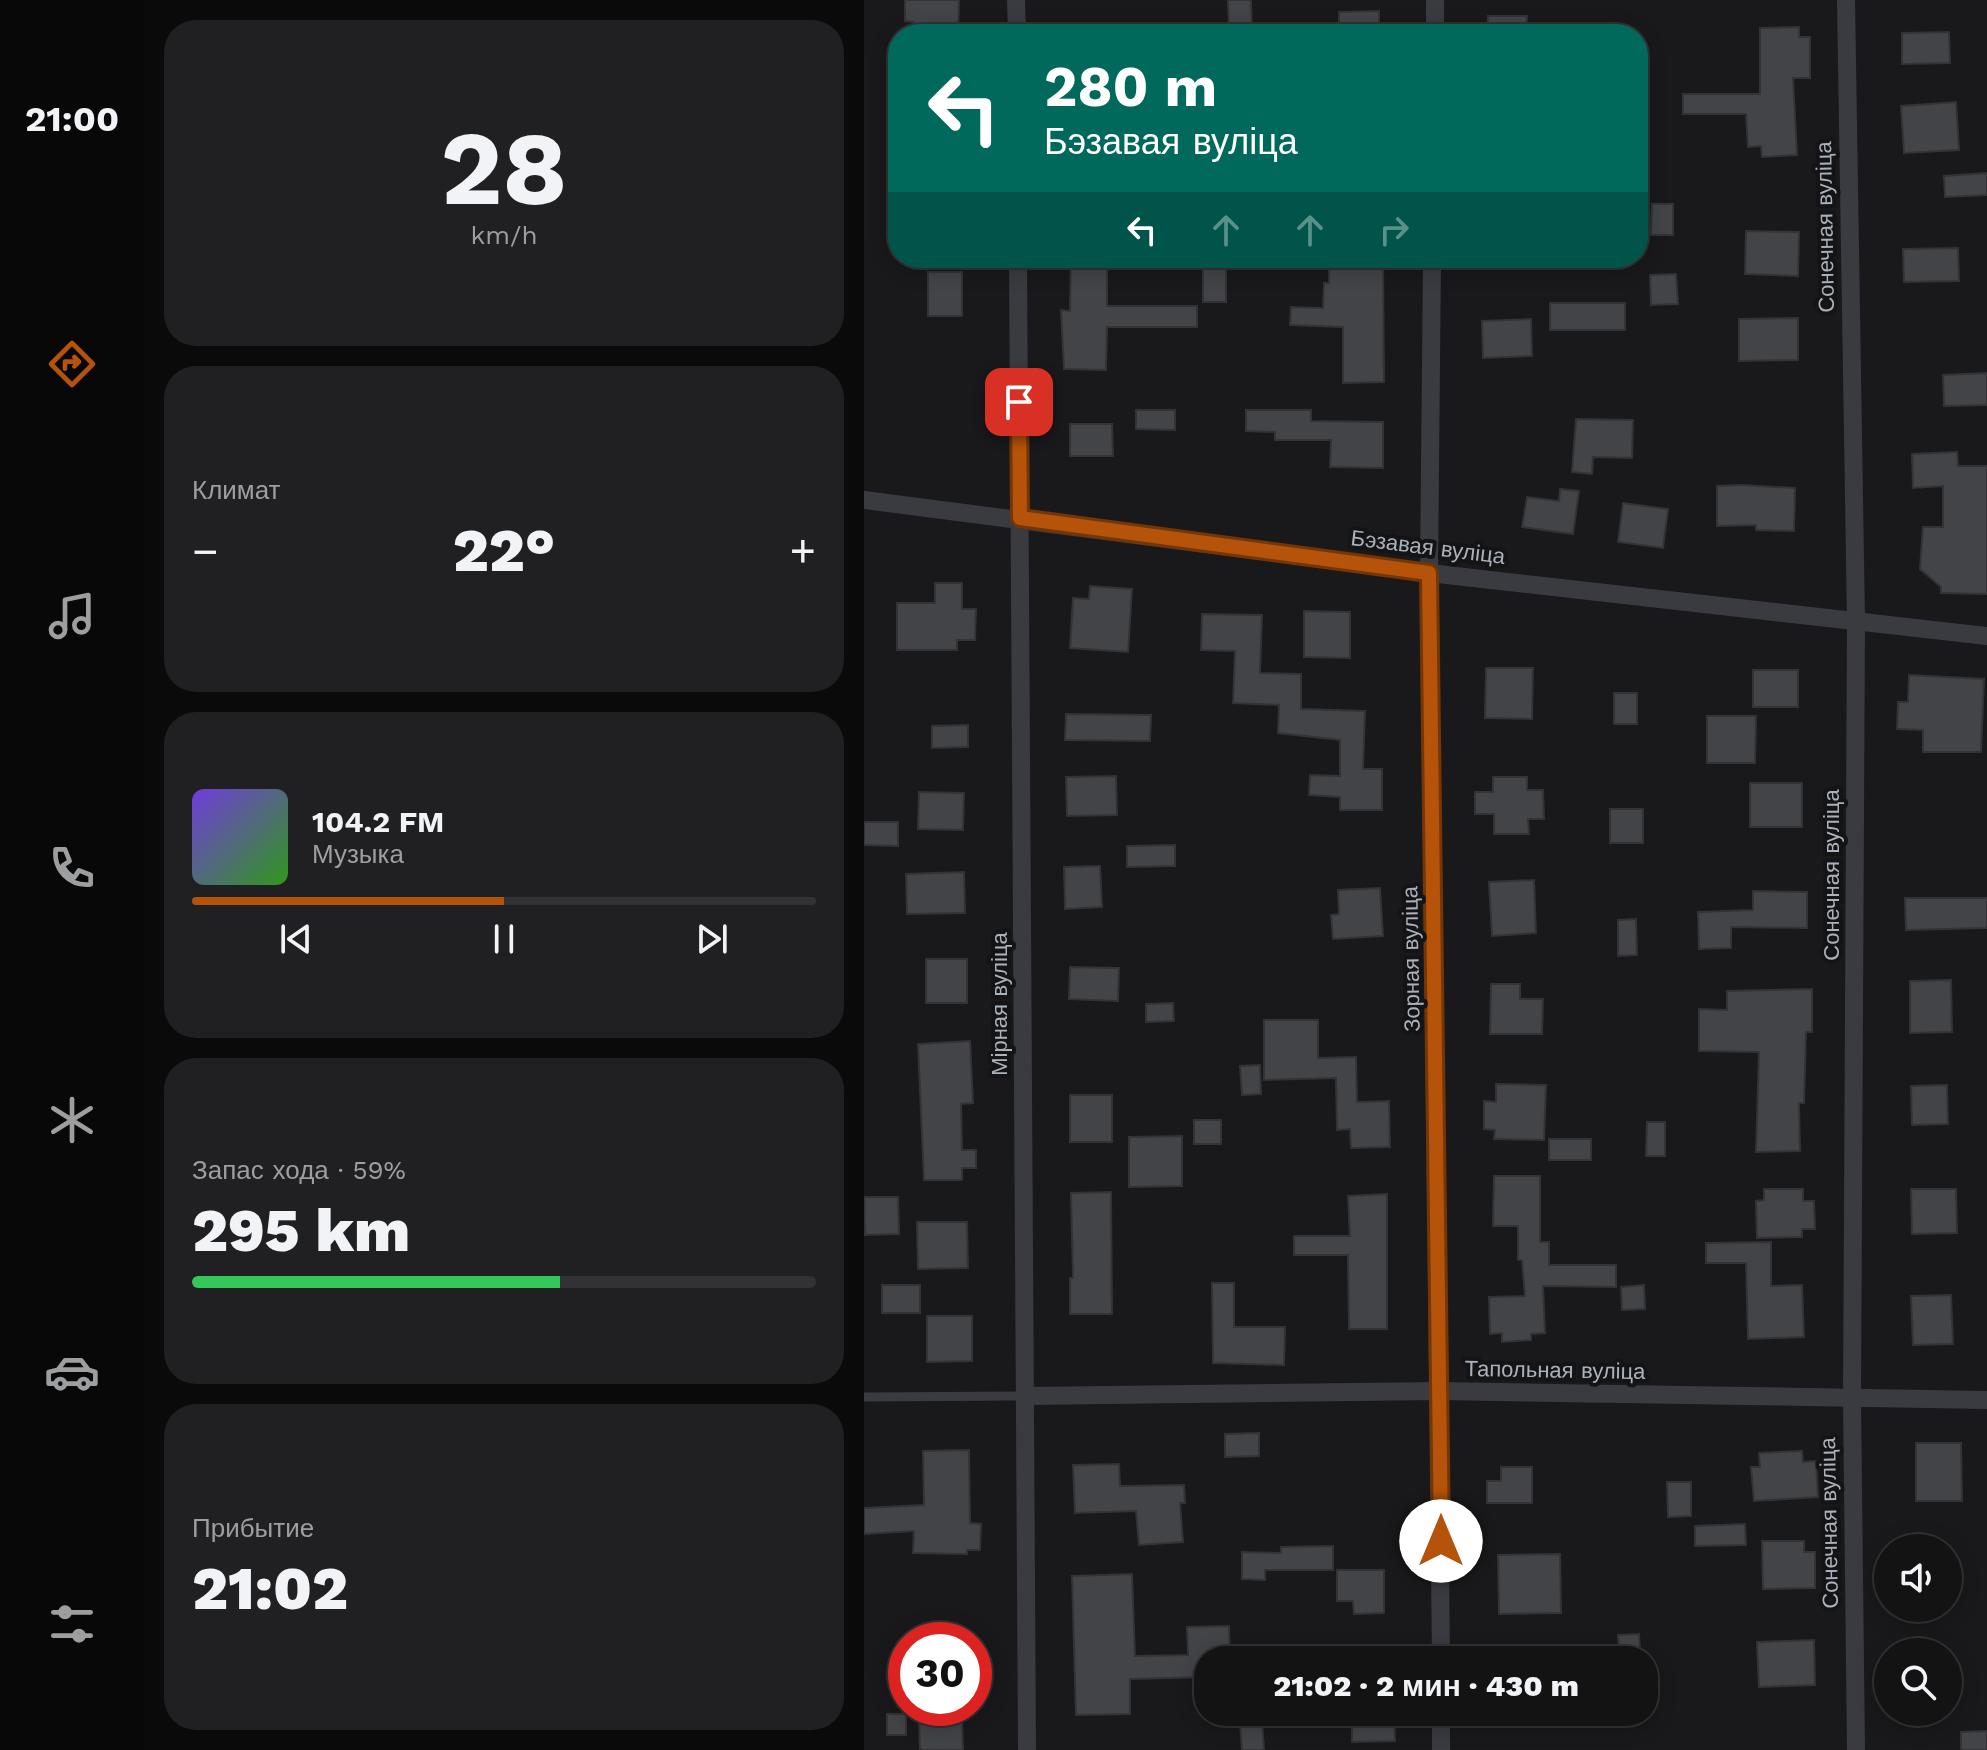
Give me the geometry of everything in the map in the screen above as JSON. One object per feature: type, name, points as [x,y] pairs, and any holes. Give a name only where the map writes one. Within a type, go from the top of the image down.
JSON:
[{"type":"street","points":[[1016,0],[1017,24]]},
{"type":"street","points":[[1435,0],[1435,24]]},
{"type":"street","name":"Сонечная вуліца","points":[[1846,0],[1856,621],[1852,1400],[1856,1750]]},
{"type":"street","name":"Мірная вуліца","points":[[1018,268],[1027,1750]]},
{"type":"street","name":"Зорная вуліца","points":[[1432,268],[1429,573],[1441,1646]]},
{"type":"street","name":"Бэзавая вуліца","points":[[864,500],[1429,573],[1987,636]]},
{"type":"street","name":"Тапольная вуліца","points":[[1025,1396],[1440,1391],[1987,1400]]},
{"type":"street","points":[[1441,1726],[1441,1750]]},
{"type":"lane","points":[[864,1397],[1025,1396]]},
{"type":"building","points":[[905,0],[959,0],[958,24],[913,24],[905,21]]},
{"type":"building","points":[[1228,0],[1251,0],[1252,24],[1229,24]]},
{"type":"building","points":[[1379,11],[1379,24],[1339,24],[1339,12]]},
{"type":"building","points":[[1488,16],[1527,16],[1527,24],[1488,24]]},
{"type":"building","points":[[1799,27],[1799,37],[1810,37],[1810,78],[1793,78],[1797,155],[1762,157],[1761,146],[1748,147],[1746,114],[1683,114],[1683,94],[1760,94],[1760,28]]},
{"type":"building","points":[[1949,32],[1950,63],[1902,64],[1902,33]]},
{"type":"building","points":[[1956,102],[1959,150],[1904,153],[1901,106]]},
{"type":"building","points":[[1987,173],[1987,195],[1945,197],[1944,176]]},
{"type":"building","points":[[1652,204],[1673,204],[1673,235],[1651,235]]},
{"type":"building","points":[[1746,231],[1799,232],[1798,276],[1745,274]]},
{"type":"building","points":[[1958,248],[1959,281],[1904,282],[1903,249]]},
{"type":"building","points":[[1071,268],[1107,268],[1107,306],[1197,306],[1197,327],[1107,327],[1106,370],[1064,369],[1061,310],[1070,311]]},
{"type":"building","points":[[1203,268],[1226,268],[1226,302],[1203,302]]},
{"type":"building","points":[[1329,268],[1383,268],[1384,382],[1343,383],[1343,327],[1290,325],[1291,307],[1323,308],[1324,283],[1329,283]]},
{"type":"building","points":[[928,272],[962,272],[962,316],[928,316]]},
{"type":"building","points":[[1676,274],[1678,304],[1651,305],[1650,275]]},
{"type":"building","points":[[1550,303],[1625,303],[1625,330],[1550,330]]},
{"type":"building","points":[[1798,318],[1798,360],[1739,361],[1739,319]]},
{"type":"building","points":[[1531,319],[1532,356],[1483,358],[1482,321]]},
{"type":"building","points":[[1987,373],[1987,405],[1944,406],[1943,375]]},
{"type":"building","points":[[1136,410],[1175,410],[1175,430],[1136,429]]},
{"type":"building","points":[[1246,410],[1311,410],[1311,421],[1383,422],[1383,468],[1330,467],[1331,440],[1275,440],[1275,432],[1246,431]]},
{"type":"building","points":[[1576,419],[1633,420],[1632,458],[1593,457],[1592,474],[1572,472]]},
{"type":"building","points":[[1070,424],[1112,424],[1113,456],[1070,456]]},
{"type":"building","points":[[1957,452],[1958,466],[1987,466],[1987,594],[1941,593],[1941,587],[1920,569],[1923,527],[1943,527],[1943,486],[1913,488],[1912,454]]},
{"type":"building","points":[[1717,486],[1795,488],[1794,531],[1756,530],[1756,525],[1717,526]]},
{"type":"building","points":[[1560,489],[1579,491],[1573,534],[1522,527],[1527,497],[1559,501]]},
{"type":"building","points":[[1623,503],[1668,509],[1663,548],[1618,542]]},
{"type":"building","points":[[935,583],[962,583],[962,609],[976,609],[975,640],[957,640],[957,650],[897,650],[897,603],[935,603]]},
{"type":"building","points":[[1090,586],[1132,589],[1128,652],[1070,648],[1073,598],[1089,599]]},
{"type":"building","points":[[1304,611],[1350,612],[1350,658],[1304,657]]},
{"type":"building","points":[[1202,614],[1262,615],[1260,673],[1301,674],[1301,709],[1365,711],[1363,769],[1382,769],[1382,810],[1340,810],[1340,797],[1309,795],[1310,775],[1340,776],[1340,740],[1278,733],[1279,705],[1233,703],[1235,651],[1201,650]]},
{"type":"building","points":[[1486,668],[1533,668],[1532,719],[1485,718]]},
{"type":"building","points":[[1753,670],[1798,670],[1798,707],[1753,707]]},
{"type":"building","points":[[1909,675],[1984,679],[1981,752],[1923,752],[1923,730],[1897,729],[1898,702],[1908,702]]},
{"type":"building","points":[[1614,693],[1637,693],[1637,724],[1614,724]]},
{"type":"building","points":[[1066,714],[1151,715],[1150,741],[1065,740]]},
{"type":"building","points":[[1707,716],[1756,716],[1755,763],[1707,763]]},
{"type":"building","points":[[968,725],[968,747],[932,748],[932,726]]},
{"type":"building","points":[[1116,776],[1117,815],[1067,816],[1066,777]]},
{"type":"building","points":[[1493,777],[1527,777],[1527,790],[1543,790],[1544,819],[1528,819],[1529,834],[1494,834],[1494,814],[1475,814],[1475,792],[1493,792]]},
{"type":"building","points":[[1750,783],[1802,783],[1802,827],[1750,827]]},
{"type":"building","points":[[919,792],[964,793],[963,830],[918,829]]},
{"type":"building","points":[[1610,809],[1643,809],[1643,843],[1610,843]]},
{"type":"building","points":[[864,822],[898,822],[898,846],[864,845]]},
{"type":"building","points":[[1175,845],[1175,866],[1127,867],[1127,846]]},
{"type":"building","points":[[1100,866],[1102,907],[1065,909],[1064,867]]},
{"type":"building","points":[[964,872],[965,913],[907,914],[906,874]]},
{"type":"building","points":[[1534,880],[1536,933],[1492,936],[1489,882]]},
{"type":"building","points":[[1380,888],[1383,936],[1333,939],[1331,915],[1339,914],[1338,890]]},
{"type":"building","points":[[1753,891],[1807,892],[1807,928],[1731,927],[1731,948],[1699,949],[1698,912],[1753,910]]},
{"type":"building","points":[[1905,898],[1987,898],[1987,928],[1906,930]]},
{"type":"building","points":[[1636,919],[1637,955],[1618,956],[1618,920]]},
{"type":"building","points":[[926,959],[967,959],[967,1003],[926,1003]]},
{"type":"building","points":[[1070,967],[1119,968],[1118,1001],[1069,999]]},
{"type":"building","points":[[1951,980],[1952,1032],[1910,1033],[1910,981]]},
{"type":"building","points":[[1491,984],[1520,984],[1520,999],[1543,999],[1542,1034],[1490,1034]]},
{"type":"building","points":[[1812,989],[1812,1032],[1806,1032],[1804,1103],[1799,1103],[1800,1151],[1756,1152],[1759,1052],[1699,1051],[1699,1009],[1727,1010],[1727,991]]},
{"type":"building","points":[[1173,1003],[1174,1021],[1146,1022],[1146,1004]]},
{"type":"building","points":[[1264,1020],[1318,1020],[1318,1058],[1356,1057],[1357,1102],[1389,1101],[1390,1147],[1351,1148],[1350,1129],[1337,1130],[1336,1078],[1264,1080]]},
{"type":"building","points":[[970,1041],[973,1103],[961,1104],[962,1150],[976,1150],[976,1168],[962,1168],[962,1180],[924,1180],[918,1044]]},
{"type":"building","points":[[1260,1065],[1261,1094],[1242,1095],[1240,1066]]},
{"type":"building","points":[[1496,1084],[1546,1085],[1544,1140],[1494,1139],[1495,1130],[1484,1129],[1484,1101],[1496,1102]]},
{"type":"building","points":[[1947,1085],[1948,1124],[1912,1125],[1911,1086]]},
{"type":"building","points":[[1070,1095],[1112,1095],[1112,1142],[1070,1142]]},
{"type":"building","points":[[1194,1120],[1221,1120],[1221,1144],[1194,1144]]},
{"type":"building","points":[[1647,1122],[1665,1122],[1665,1156],[1646,1156]]},
{"type":"building","points":[[1182,1136],[1182,1186],[1129,1187],[1129,1137]]},
{"type":"building","points":[[1549,1139],[1591,1139],[1591,1160],[1549,1160]]},
{"type":"building","points":[[1494,1176],[1540,1176],[1540,1242],[1549,1242],[1549,1265],[1616,1265],[1616,1287],[1543,1286],[1545,1333],[1531,1334],[1531,1340],[1502,1342],[1502,1333],[1490,1334],[1489,1297],[1525,1296],[1522,1260],[1518,1260],[1518,1226],[1493,1226]]},
{"type":"building","points":[[1764,1189],[1803,1189],[1803,1201],[1814,1201],[1815,1229],[1802,1229],[1802,1237],[1757,1238],[1756,1201],[1764,1200]]},
{"type":"building","points":[[1911,1189],[1956,1189],[1957,1233],[1912,1234]]},
{"type":"building","points":[[1111,1192],[1112,1314],[1070,1314],[1070,1278],[1073,1278],[1071,1193]]},
{"type":"building","points":[[1387,1194],[1387,1329],[1349,1329],[1348,1255],[1294,1255],[1294,1236],[1350,1236],[1348,1196]]},
{"type":"building","points":[[864,1197],[898,1197],[899,1234],[865,1235]]},
{"type":"building","points":[[917,1222],[967,1222],[968,1268],[918,1269]]},
{"type":"building","points":[[1771,1242],[1771,1286],[1802,1285],[1804,1337],[1748,1339],[1746,1263],[1706,1263],[1706,1243]]},
{"type":"building","points":[[1212,1283],[1234,1283],[1234,1327],[1285,1327],[1284,1365],[1213,1363]]},
{"type":"building","points":[[882,1285],[920,1285],[920,1313],[882,1313]]},
{"type":"building","points":[[1644,1285],[1645,1309],[1622,1310],[1621,1287]]},
{"type":"building","points":[[1951,1295],[1953,1344],[1913,1345],[1911,1296]]},
{"type":"building","points":[[927,1316],[972,1316],[972,1361],[927,1362]]},
{"type":"building","points":[[1259,1433],[1259,1456],[1225,1457],[1225,1434]]},
{"type":"building","points":[[1916,1443],[1961,1443],[1962,1501],[1916,1501]]},
{"type":"building","points":[[969,1450],[970,1523],[981,1524],[980,1550],[967,1550],[967,1554],[913,1553],[914,1531],[864,1534],[864,1508],[924,1505],[923,1451]]},
{"type":"building","points":[[1802,1451],[1803,1462],[1816,1461],[1818,1497],[1754,1501],[1751,1467],[1760,1467],[1759,1453]]},
{"type":"building","points":[[1119,1464],[1120,1486],[1184,1485],[1185,1503],[1180,1503],[1183,1542],[1139,1545],[1136,1511],[1075,1513],[1073,1465]]},
{"type":"building","points":[[1501,1467],[1532,1467],[1532,1503],[1487,1503],[1487,1481],[1501,1481]]},
{"type":"building","points":[[1667,1482],[1691,1482],[1691,1516],[1668,1517]]},
{"type":"building","points":[[1745,1524],[1746,1545],[1695,1546],[1695,1526]]},
{"type":"building","points":[[1762,1541],[1804,1541],[1804,1552],[1815,1552],[1815,1588],[1763,1589]]},
{"type":"building","points":[[1333,1546],[1333,1570],[1265,1570],[1265,1580],[1242,1579],[1242,1552],[1281,1553],[1281,1547]]},
{"type":"building","points":[[1560,1554],[1561,1613],[1499,1614],[1498,1555]]},
{"type":"building","points":[[1337,1570],[1384,1570],[1384,1613],[1354,1614],[1353,1601],[1337,1601]]},
{"type":"building","points":[[1132,1574],[1135,1656],[1188,1655],[1187,1627],[1229,1626],[1230,1646],[1194,1646],[1194,1677],[1130,1679],[1130,1714],[1076,1715],[1072,1576]]},
{"type":"building","points":[[1639,1634],[1640,1646],[1619,1646],[1618,1635]]},
{"type":"building","points":[[1814,1640],[1815,1685],[1759,1687],[1757,1642]]},
{"type":"building","points":[[887,1714],[888,1726],[906,1726],[906,1735],[887,1735]]},
{"type":"building","points":[[919,1726],[962,1726],[963,1750],[920,1750]]},
{"type":"building","points":[[1240,1726],[1262,1726],[1264,1750],[1242,1750]]},
{"type":"building","points":[[1352,1726],[1394,1726],[1395,1741],[1352,1742]]},
{"type":"building","points":[[1987,1731],[1987,1750],[1961,1750],[1961,1732]]},
{"type":"route","points":[[1019,402],[1020,518],[1429,573],[1441,1541]]}]
